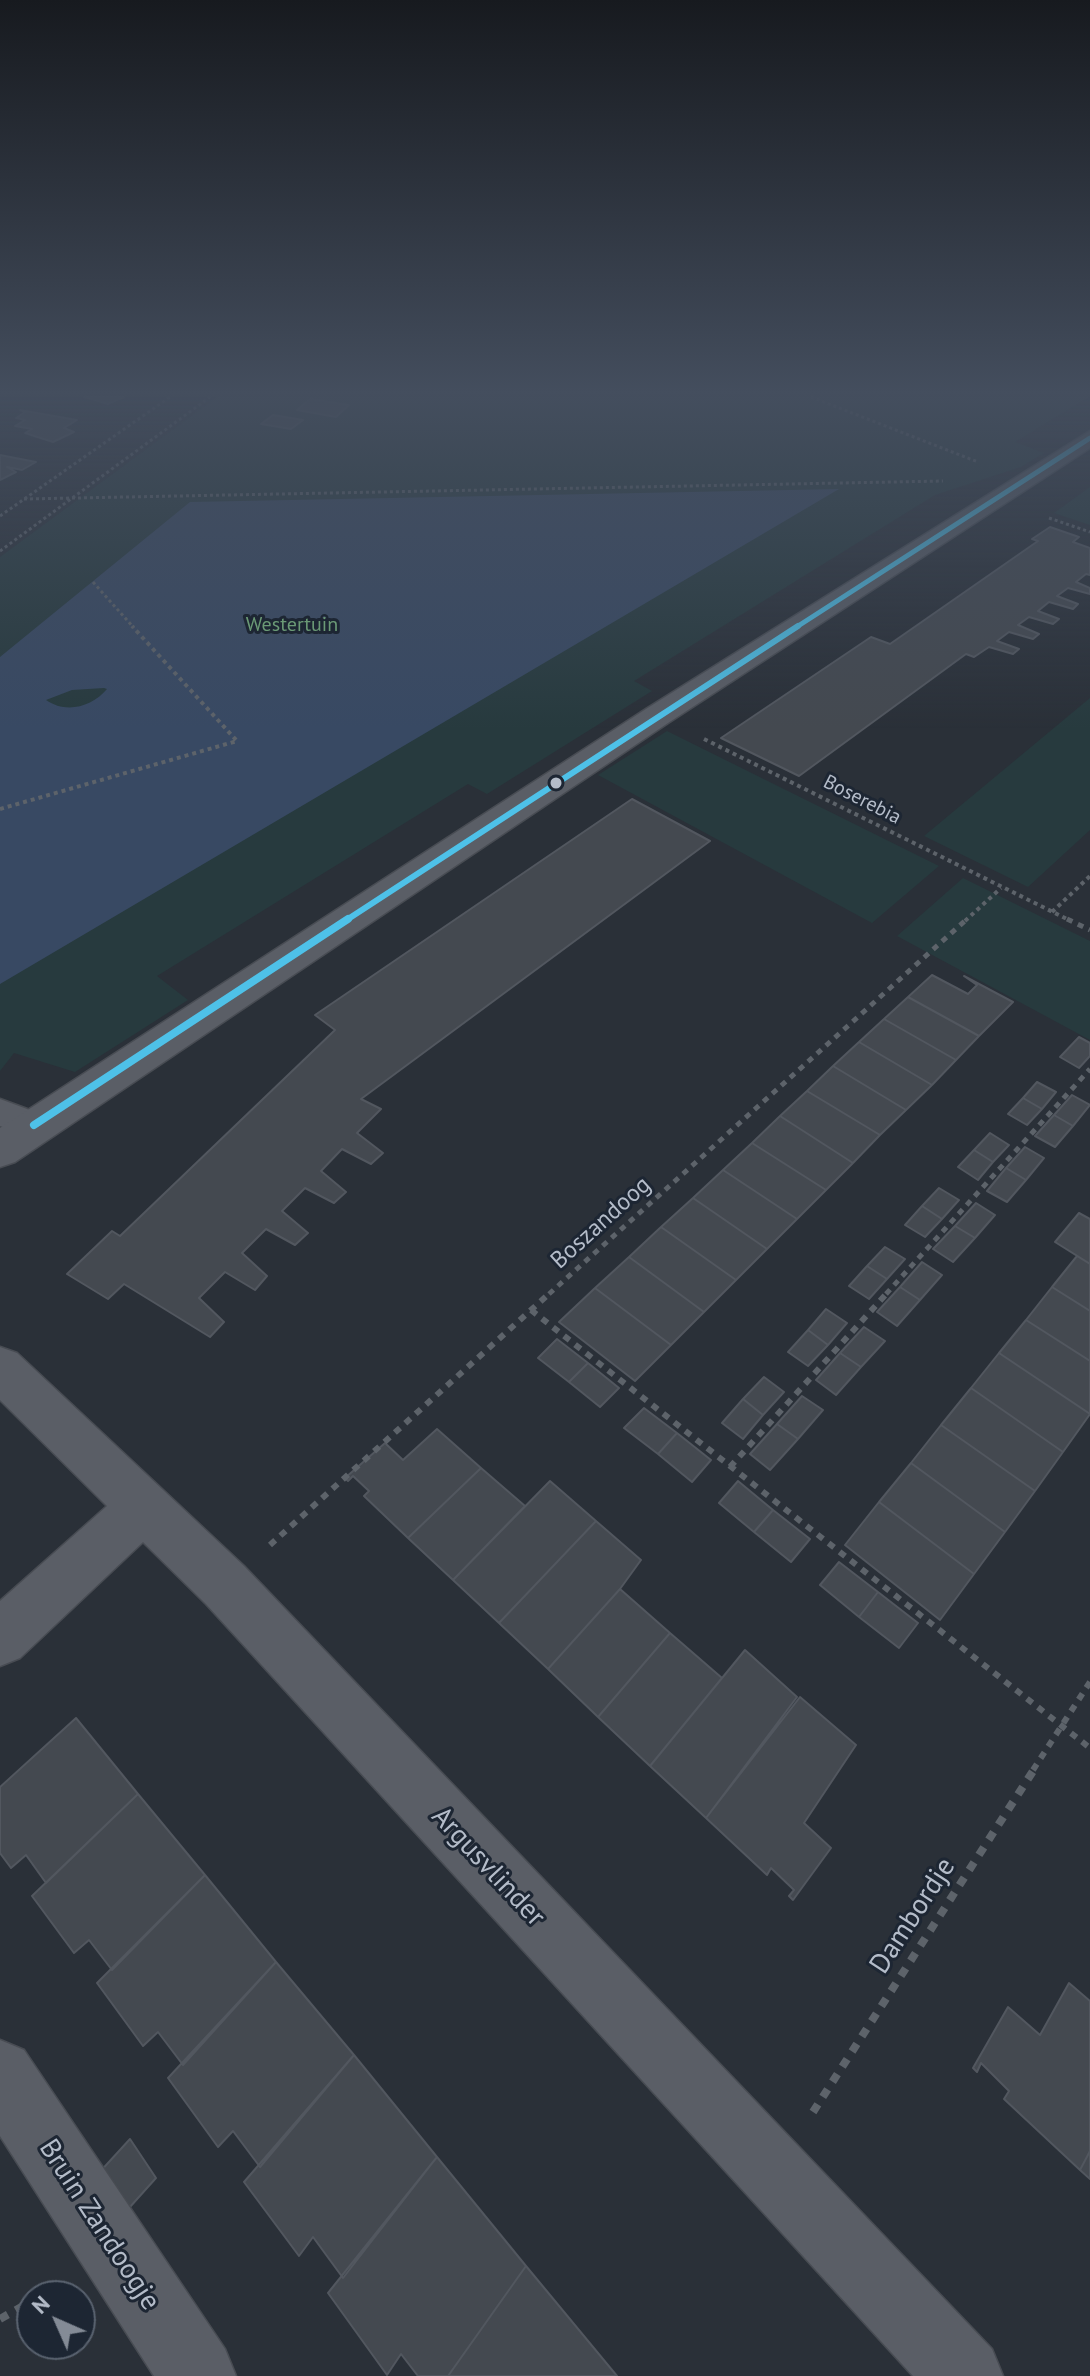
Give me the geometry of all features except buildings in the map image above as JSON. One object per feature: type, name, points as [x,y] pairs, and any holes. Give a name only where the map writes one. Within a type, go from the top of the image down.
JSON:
[{"type":"street","points":[[0,1150],[17,1118],[657,716],[981,508]]},
{"type":"street","name":"Argusvlinder","points":[[0,1368],[225,1585],[965,2376]]},
{"type":"street","points":[[0,1638],[145,1506]]},
{"type":"street","name":"Bruin Zandoogje","points":[[0,2074],[198,2376]]},
{"type":"path","points":[[0,551],[58,508]]},
{"type":"path","points":[[0,809],[237,741],[93,582]]},
{"type":"path","name":"Boserebia","points":[[657,716],[1090,930]]},
{"type":"path","points":[[1052,912],[1090,876]]},
{"type":"path","name":"Boszandoog","points":[[225,1585],[1001,888]]},
{"type":"path","points":[[730,1467],[1090,1069]]},
{"type":"path","points":[[531,1310],[1090,1748]]},
{"type":"path","name":"Dambordje","points":[[773,2173],[1090,1682]]},
{"type":"green space","name":"Westertuin","points":[[67,508],[914,508],[634,681],[652,691],[487,794],[468,784],[157,976],[188,1000],[75,1072],[14,1053],[0,1071],[0,557]]},
{"type":"green space","points":[[1061,508],[1090,508],[1090,525],[1054,513]]},
{"type":"green space","points":[[1090,698],[1090,830],[1028,887],[924,836]]},
{"type":"green space","points":[[667,731],[939,866],[872,923],[598,775]]},
{"type":"green space","points":[[963,878],[1090,941],[1090,1040],[897,936]]},
{"type":"water","points":[[183,508],[807,508],[0,984],[0,657]],"holes":[[[107,689],[86,704],[70,707],[46,700],[72,690]]]},
{"type":"transit line","points":[[34,1125],[657,716],[981,508]]}]
